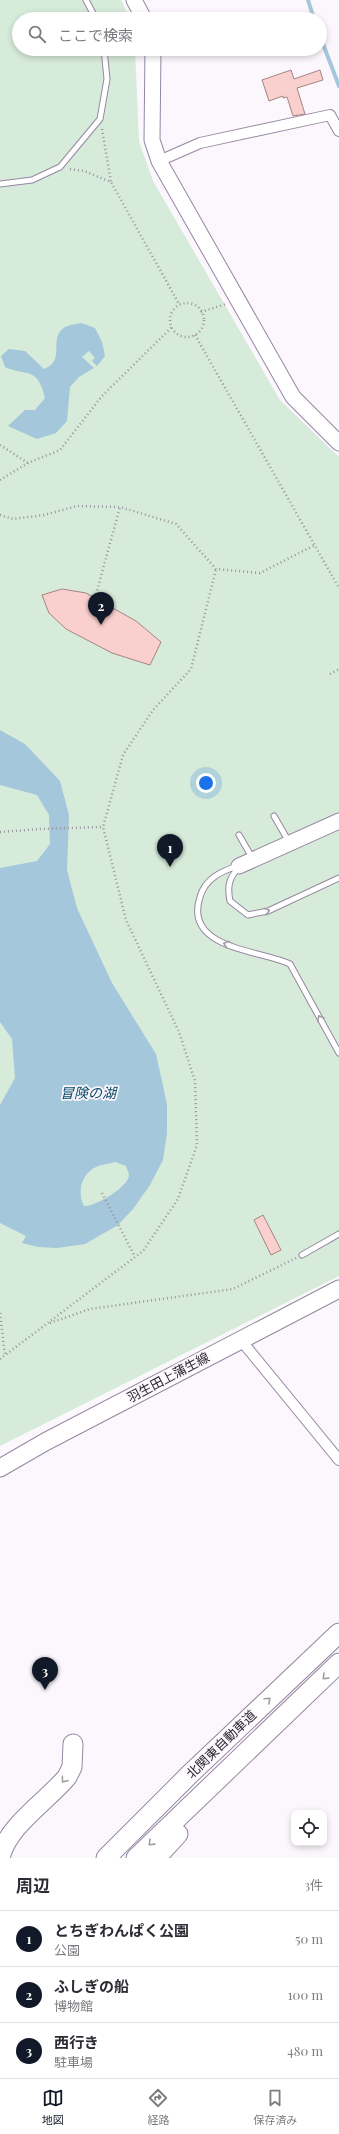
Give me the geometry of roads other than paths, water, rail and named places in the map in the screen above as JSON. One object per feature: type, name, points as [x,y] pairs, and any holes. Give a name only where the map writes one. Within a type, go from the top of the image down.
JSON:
[{"type":"highway","name":"北関東自動車道","points":[[106,1858],[188,1775],[338,1633]]},
{"type":"highway","name":"北関東自動車道","points":[[136,1858],[339,1663]]},
{"type":"highway","points":[[156,1858],[311,1690]]},
{"type":"highway","points":[[0,1858],[4,1844],[14,1830],[67,1777],[72,1767],[73,1744]]},
{"type":"highway","points":[[91,1858],[188,1775]]},
{"type":"main road","name":"羽生田上蒲生線","points":[[0,1468],[45,1442],[240,1339],[339,1289]]},
{"type":"street","points":[[134,0],[140,12]]},
{"type":"street","points":[[153,56],[152,140],[160,161],[237,301],[293,397],[339,444]]},
{"type":"street","points":[[160,161],[200,143],[330,115],[339,131]]},
{"type":"street","points":[[239,866],[339,821]]},
{"type":"street","points":[[240,1339],[339,1460]]},
{"type":"lane","points":[[86,0],[92,12]]},
{"type":"lane","points":[[0,184],[32,180],[60,167],[100,119],[107,79],[105,56]]},
{"type":"lane","points":[[274,816],[290,843]]},
{"type":"lane","points":[[240,835],[254,860]]},
{"type":"lane","points":[[239,866],[232,875],[228,887],[230,901],[248,915],[268,911],[339,878]]},
{"type":"lane","points":[[239,866],[229,869],[210,879],[204,886],[197,905],[199,918],[204,929],[212,939],[223,944],[279,959],[290,964],[339,1053]]},
{"type":"lane","points":[[302,1255],[339,1234]]},
{"type":"water","points":[[81,323],[95,328],[102,342],[105,356],[97,366],[92,361],[95,358],[89,351],[82,357],[94,368],[79,377],[70,387],[67,421],[56,433],[37,439],[8,426],[25,410],[35,410],[45,398],[42,388],[35,376],[5,367],[1,356],[9,349],[25,351],[44,369],[51,365],[54,361],[56,355],[57,337],[60,332],[67,326]]},
{"type":"water","name":"冒険の湖","points":[[0,730],[25,744],[60,781],[69,815],[67,870],[77,908],[112,983],[156,1054],[167,1104],[167,1133],[163,1160],[150,1185],[133,1209],[118,1225],[85,1244],[57,1248],[38,1247],[22,1243],[26,1236],[0,1223],[0,1105],[15,1078],[12,1039],[0,1022],[0,868],[37,861],[50,844],[49,815],[37,795],[0,785]],"holes":[[[115,1162],[126,1166],[129,1175],[123,1185],[103,1200],[84,1206],[81,1189],[84,1179],[91,1170],[98,1166]]]},
{"type":"waterway","points":[[308,0],[312,12]]},
{"type":"waterway","points":[[327,54],[339,86]]},
{"type":"place","name":"ふしぎの船","points":[[101,625]]},
{"type":"place","name":"とちぎわんぱく公園","points":[[170,867]]},
{"type":"place","name":"西行き","points":[[45,1690]]}]
